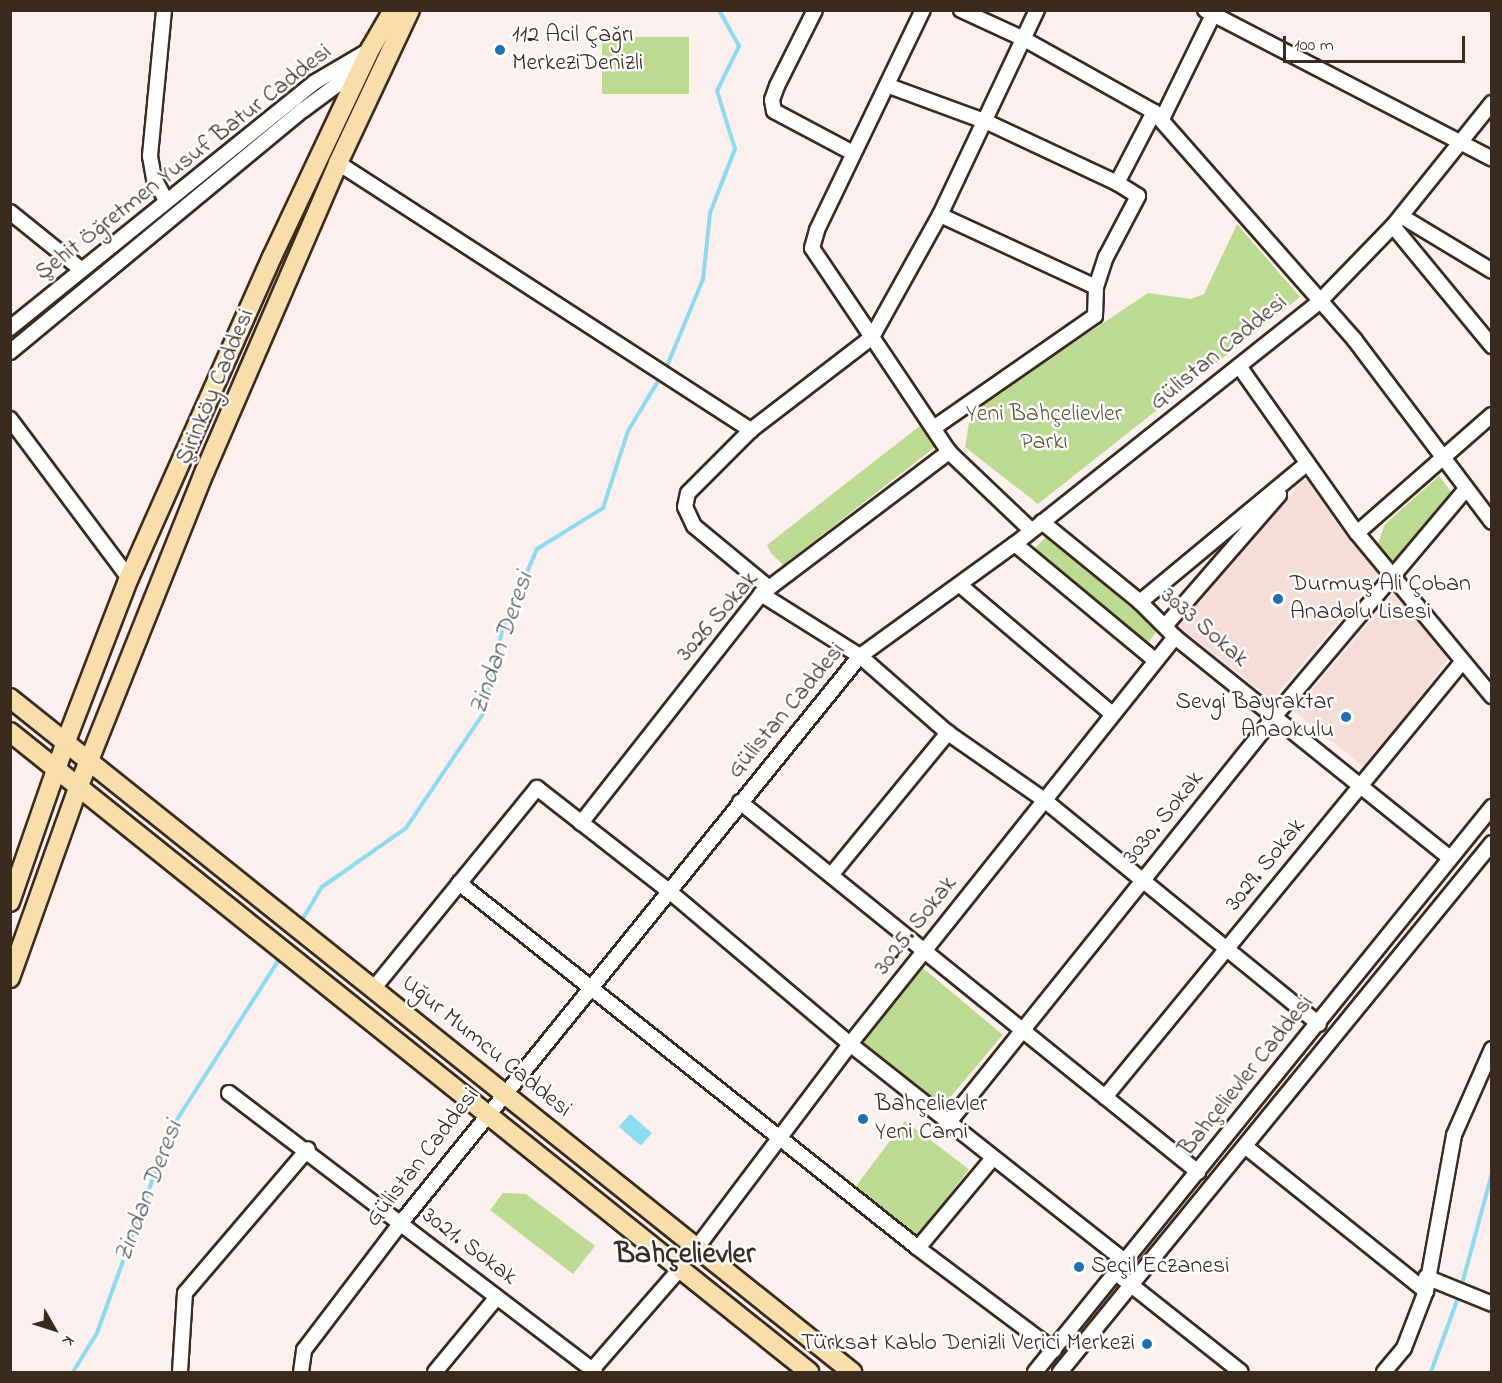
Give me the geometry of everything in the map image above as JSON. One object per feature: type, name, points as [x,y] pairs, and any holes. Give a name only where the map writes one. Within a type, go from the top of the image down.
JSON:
[{"type":"main road","name":"Şirinköy Caddesi","points":[[10,902],[66,741],[129,578],[272,257],[371,48],[393,10]]},
{"type":"main road","name":"Şirinköy Caddesi","points":[[10,978],[78,788],[206,471],[338,163],[410,10]]},
{"type":"main road","name":"Uğur Mumcu Caddesi","points":[[10,698],[90,759],[852,1372]]},
{"type":"main road","points":[[10,732],[678,1271],[809,1372]]},
{"type":"street","points":[[164,10],[150,156],[154,178],[166,201]]},
{"type":"street","points":[[815,10],[777,86],[772,100],[774,111],[853,153],[889,86],[923,10]]},
{"type":"street","points":[[961,10],[1024,39],[1158,115],[1319,302],[1354,339],[1491,522]]},
{"type":"street","points":[[1037,10],[987,122],[940,215],[872,337],[751,430],[701,477],[688,493],[685,507],[694,526],[765,591],[860,656],[948,733],[1043,799],[1319,1024]]},
{"type":"street","points":[[1117,183],[1158,115],[1209,13],[1460,140],[1491,159]]},
{"type":"street","name":"Şehit Öğretmen Yusuf Batur Caddesi","points":[[10,328],[315,82],[371,48],[389,54]]},
{"type":"street","name":"Şehit Öğretmen Yusuf Batur Caddesi","points":[[10,352],[303,110],[364,66],[381,72]]},
{"type":"street","points":[[889,86],[987,122],[1117,183],[1138,196],[1106,257],[1096,287],[1095,315],[935,427]]},
{"type":"street","name":"Gülistan Caddesi","points":[[301,1372],[304,1350],[503,1092],[860,656],[1015,544],[1319,302],[1397,221],[1491,103]]},
{"type":"street","name":"3033 Sokak","points":[[853,153],[812,248],[935,427],[949,452],[1037,526],[1140,602],[1174,637],[1450,858]]},
{"type":"street","points":[[338,163],[751,430]]},
{"type":"street","points":[[10,212],[82,270]]},
{"type":"street","points":[[940,215],[1096,287]]},
{"type":"street","points":[[1397,221],[1491,271]]},
{"type":"street","points":[[1397,221],[1491,346]]},
{"type":"street","points":[[1239,366],[1306,465],[1356,533],[1491,696]]},
{"type":"street","points":[[1356,533],[1445,458],[1491,415]]},
{"type":"street","points":[[10,419],[129,578]]},
{"type":"street","name":"3026 Sokak","points":[[581,823],[765,591],[949,452]]},
{"type":"street","points":[[1140,602],[1306,465]]},
{"type":"street","points":[[1165,626],[1306,465]]},
{"type":"street","name":"3030. Sokak","points":[[949,1122],[1274,717],[1465,490]]},
{"type":"street","points":[[1015,544],[1156,661]]},
{"type":"street","points":[[960,585],[1112,714]]},
{"type":"street","name":"3025. Sokak","points":[[698,1246],[850,1044],[1174,637]]},
{"type":"street","name":"3029. Sokak","points":[[1105,1097],[1462,662]]},
{"type":"street","points":[[832,874],[948,733]]},
{"type":"street","points":[[374,988],[537,788],[669,891],[850,1044],[1126,1262]]},
{"type":"street","points":[[740,802],[832,874],[1198,1172]]},
{"type":"street","name":"Bahçelievler Caddesi","points":[[1035,1372],[1319,1024],[1491,807]]},
{"type":"street","name":"Bahçelievler Caddesi","points":[[1060,1372],[1246,1147],[1491,843]]},
{"type":"street","points":[[459,883],[590,984],[918,1248],[1054,1350]]},
{"type":"street","points":[[1384,1372],[1404,1348],[1426,1284],[1454,1135],[1491,1049]]},
{"type":"street","name":"3021. Sokak","points":[[230,1093],[308,1149],[400,1224],[497,1296],[592,1372]]},
{"type":"street","points":[[1246,1147],[1426,1284],[1490,1304]]},
{"type":"street","points":[[180,1372],[185,1293],[308,1149]]},
{"type":"street","points":[[918,1248],[993,1158]]},
{"type":"street","points":[[592,1372],[678,1271]]},
{"type":"street","points":[[1116,1273],[1241,1372]]},
{"type":"street","points":[[435,1372],[497,1296]]},
{"type":"shaded area","name":"Durmuş Ali Çoban Anadolu Lisesi","points":[[1303,480],[1312,480],[1379,573],[1272,700],[1177,625]]},
{"type":"shaded area","points":[[1395,592],[1450,657],[1365,768],[1294,711]]},
{"type":"green space","points":[[602,37],[689,37],[689,94],[602,94]]},
{"type":"green space","name":"Yeni Bahçelievler Parkı","points":[[1237,224],[1300,297],[1038,504],[965,447],[970,416],[979,406],[1148,293],[1191,299],[1204,294]]},
{"type":"green space","points":[[921,425],[926,427],[934,448],[783,565],[771,553],[767,545]]},
{"type":"green space","points":[[1439,476],[1452,493],[1393,561],[1377,546],[1385,524]]},
{"type":"green space","points":[[1046,537],[1158,630],[1147,644],[1037,552],[1035,548]]},
{"type":"green space","points":[[923,968],[1003,1035],[938,1111],[859,1045]]},
{"type":"green space","points":[[905,1121],[969,1169],[916,1239],[852,1191]]},
{"type":"green space","points":[[503,1193],[526,1194],[595,1246],[573,1274],[490,1210]]},
{"type":"water","points":[[630,1114],[652,1133],[641,1146],[619,1127]]},
{"type":"waterway","name":"Zindan Deresi","points":[[667,366],[703,279],[710,213],[735,149],[717,91],[739,46],[719,10]]},
{"type":"waterway","name":"Zindan Deresi","points":[[302,920],[322,887],[406,828],[483,714],[502,631],[537,549],[603,508],[628,431],[657,383]]},
{"type":"waterway","name":"Zindan Deresi","points":[[73,1372],[97,1333],[171,1129],[280,958]]},
{"type":"waterway","points":[[1461,1288],[1492,1173]]},
{"type":"waterway","points":[[1431,1372],[1459,1295]]},
{"type":"place","name":"112 Acil Çağrı MerkeziDenizli","points":[[500,50]]},
{"type":"place","name":"Durmuş Ali Çoban Anadolu Lisesi","points":[[1278,599]]},
{"type":"place","name":"Sevgi Bayraktar Anaokulu","points":[[1346,717]]},
{"type":"place","name":"Bahçelievler Yeni Cami","points":[[863,1119]]},
{"type":"place","name":"Seçil Eczanesi","points":[[1079,1267]]},
{"type":"place","name":"Türksat Kablo Denizli Verici Merkezi","points":[[1147,1344]]},
{"type":"district","name":"Bahçelievler","points":[[685,1255]]}]
